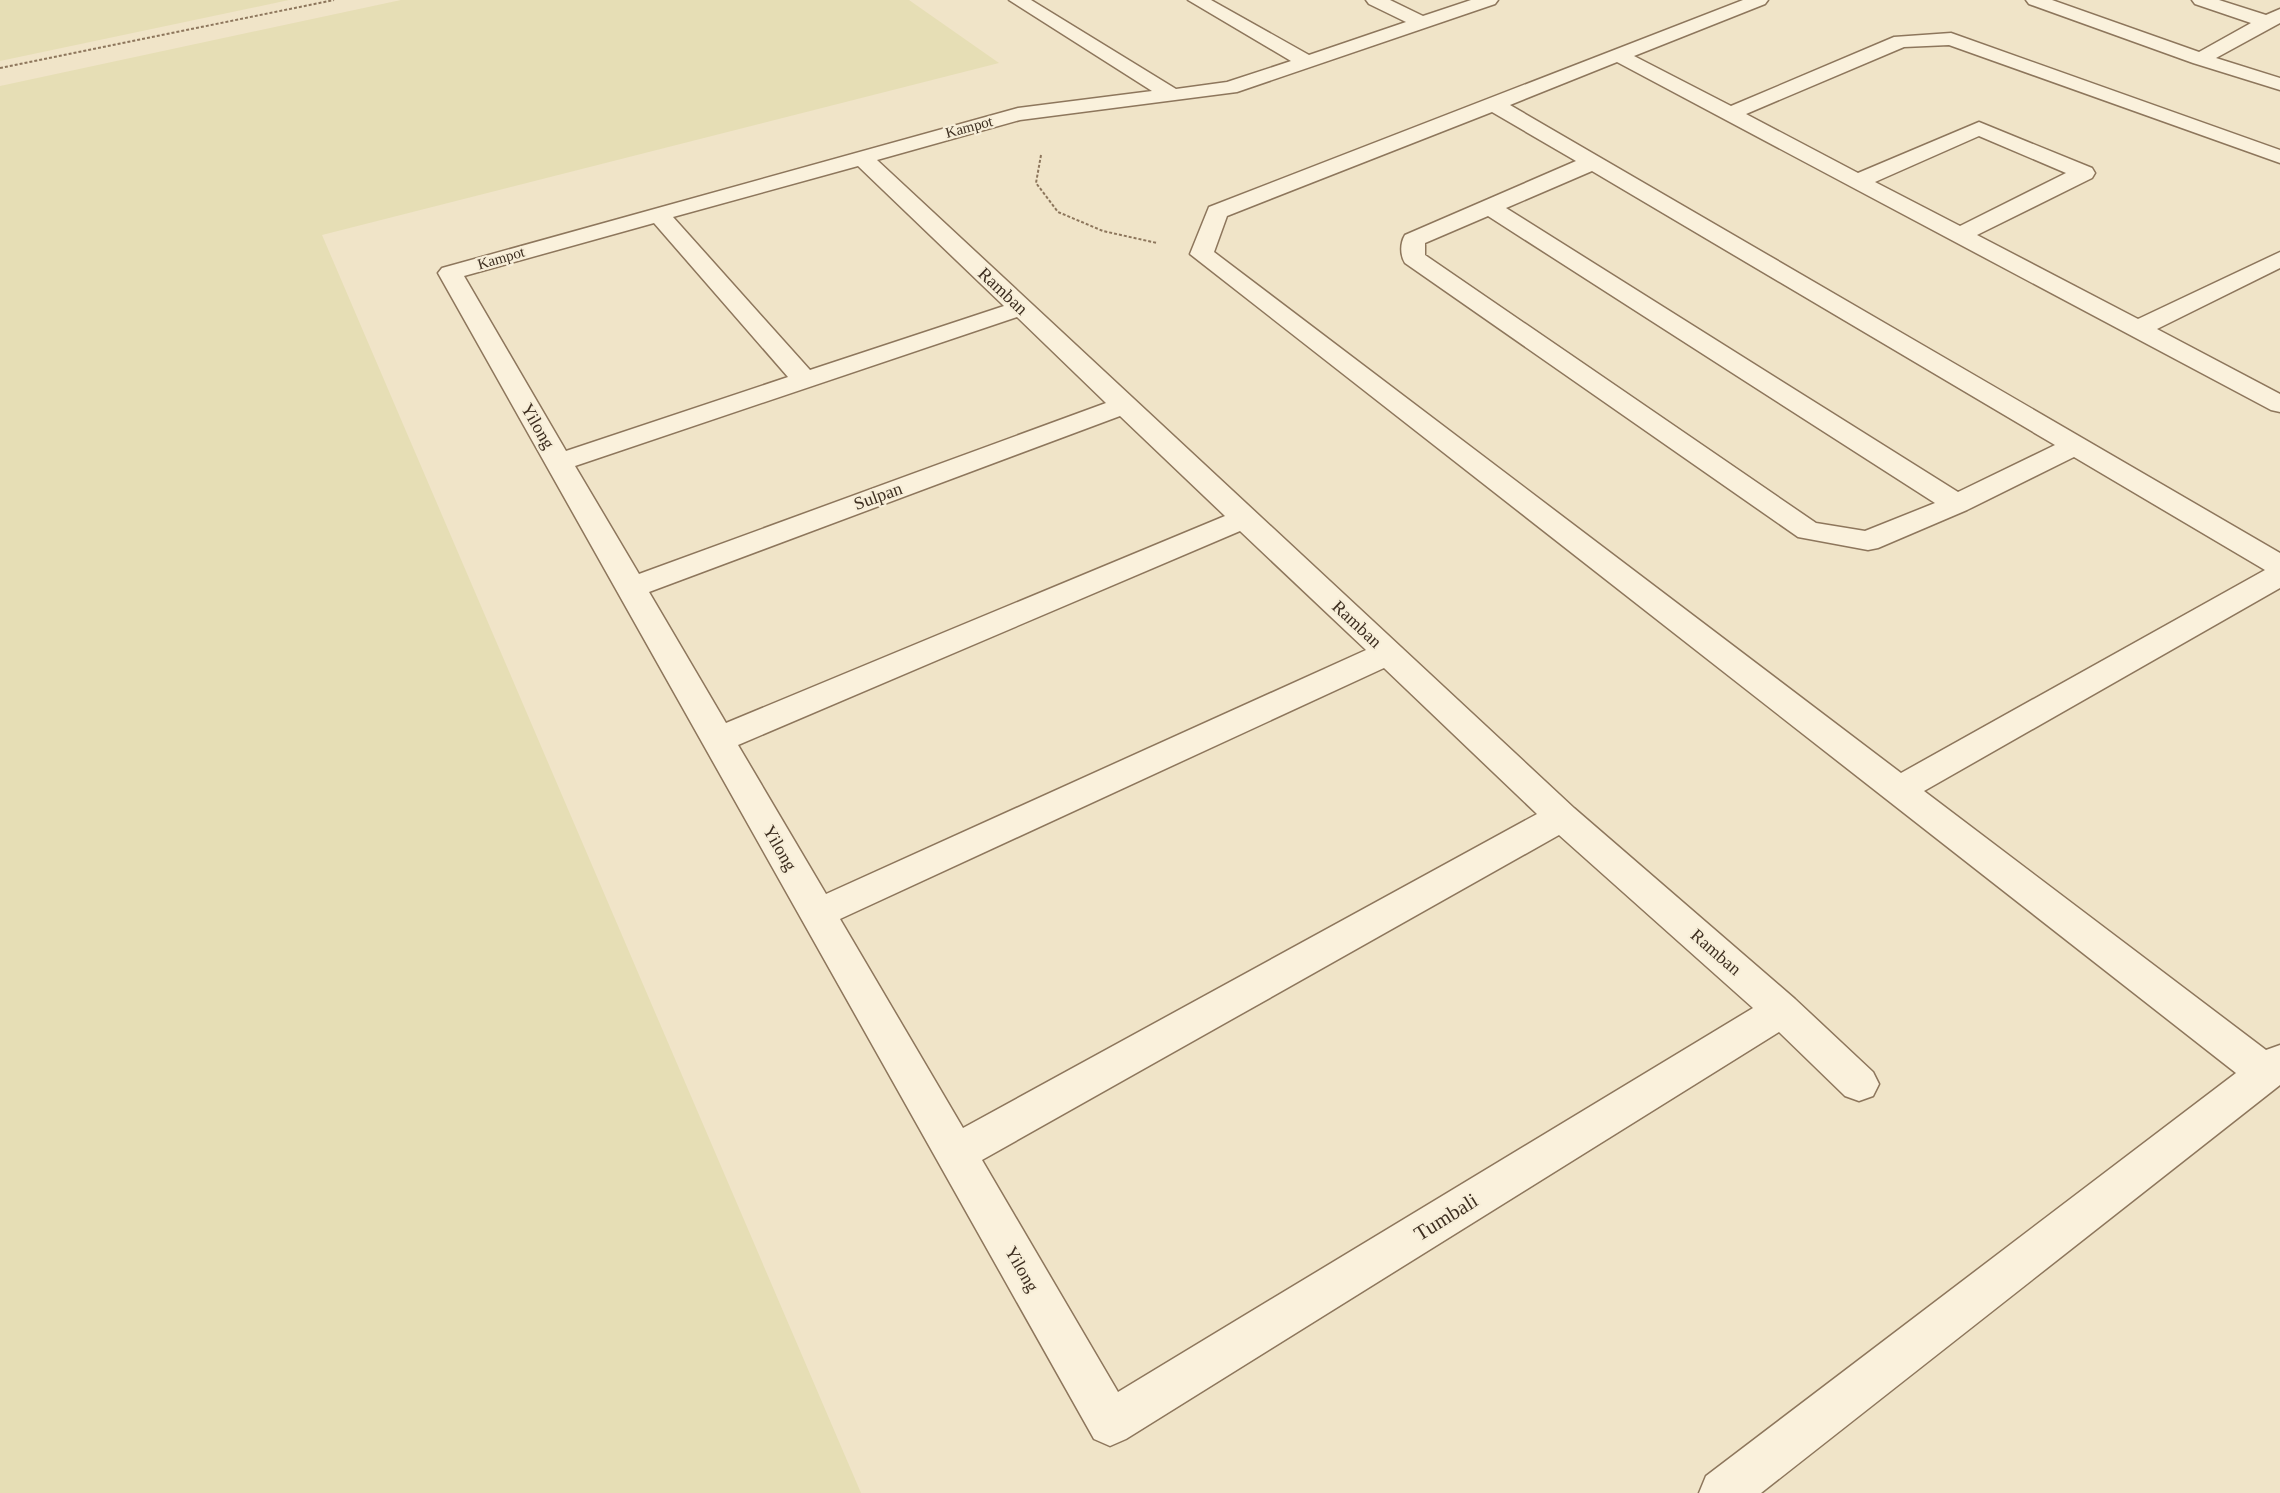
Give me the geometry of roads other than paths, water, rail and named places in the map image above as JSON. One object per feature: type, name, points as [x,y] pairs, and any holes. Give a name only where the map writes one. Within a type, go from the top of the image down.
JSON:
[{"type":"street","points":[[1018,0],[1172,95]]},
{"type":"street","points":[[1197,0],[1308,62]]},
{"type":"street","points":[[1375,0],[1423,23]]},
{"type":"street","name":"Kampot","points":[[450,273],[1018,114],[1230,88],[1490,0]]},
{"type":"street","points":[[1723,1493],[2273,1067],[1898,790],[1202,254],[1217,212],[1759,0]]},
{"type":"street","points":[[2034,0],[2200,59],[2280,84]]},
{"type":"street","points":[[2201,0],[2274,18]]},
{"type":"street","points":[[2200,59],[2274,18]]},
{"type":"street","points":[[1730,114],[1901,41],[1951,39],[2280,157]]},
{"type":"street","points":[[1620,56],[2280,404]]},
{"type":"street","points":[[1494,104],[2280,566]]},
{"type":"street","points":[[1858,181],[1979,128],[2084,173],[1960,235]]},
{"type":"street","name":"Ramban","points":[[861,157],[1562,817],[1782,1010],[1859,1084]]},
{"type":"street","points":[[1593,162],[1413,240],[1413,258],[1808,531],[1868,541],[1957,504],[2075,446]]},
{"type":"street","points":[[1490,207],[1957,504]]},
{"type":"street","points":[[658,214],[805,380]]},
{"type":"street","points":[[2137,328],[2280,259]]},
{"type":"street","name":"Yilong","points":[[450,273],[1110,1423]]},
{"type":"street","points":[[559,462],[1022,308]]},
{"type":"street","name":"Sulpan","points":[[631,588],[1125,405]]},
{"type":"street","points":[[718,740],[1245,518]]},
{"type":"street","points":[[1898,790],[2280,575]]},
{"type":"street","points":[[818,913],[1388,653]]},
{"type":"street","points":[[956,1153],[1562,817]]},
{"type":"street","name":"Tumbali","points":[[1110,1423],[1782,1010]]}]
